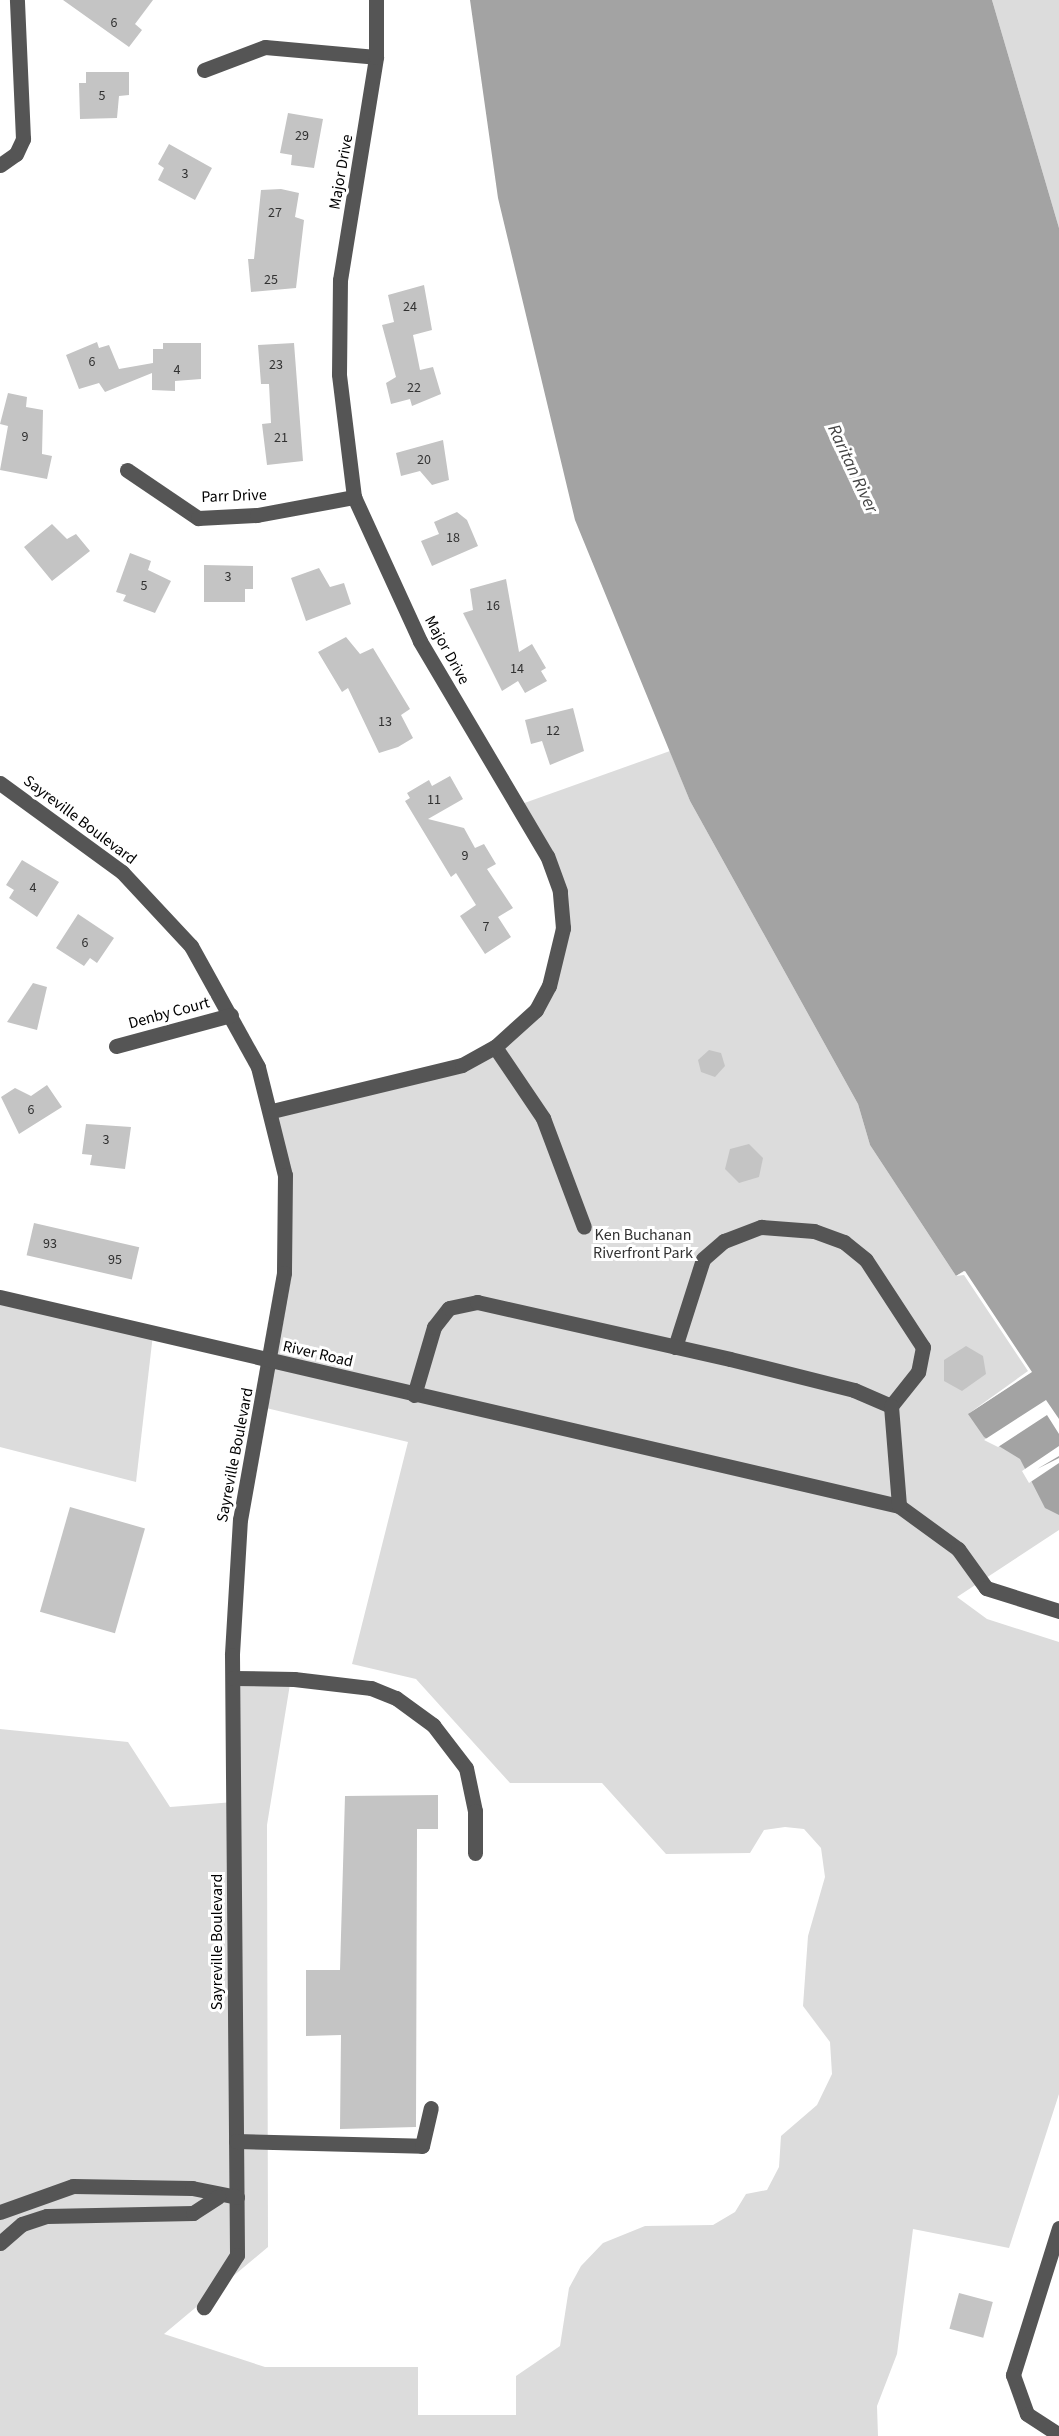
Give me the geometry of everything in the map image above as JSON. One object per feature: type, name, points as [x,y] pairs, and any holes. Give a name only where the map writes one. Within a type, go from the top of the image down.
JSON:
[{"type":"street","points":[[0,165],[16,154],[23,139],[17,0]]},
{"type":"street","name":"Major Drive","points":[[272,1111],[462,1065],[495,1047],[536,1010],[549,986],[563,928],[560,891],[547,856],[420,641],[354,496],[339,374],[340,280],[376,57],[376,0]]},
{"type":"street","points":[[204,70],[265,47],[376,57]]},
{"type":"street","name":"Parr Drive","points":[[127,470],[198,518],[257,515],[354,496]]},
{"type":"street","name":"Sayreville Boulevard","points":[[0,783],[122,872],[191,946],[258,1067],[272,1111],[285,1175],[287,1224],[271,1361],[240,1519],[233,1678],[237,2255],[204,2307]]},
{"type":"street","name":"Denby Court","points":[[116,1046],[231,1015]]},
{"type":"street","points":[[495,1047],[543,1118],[584,1227]]},
{"type":"street","points":[[675,1347],[693,1283],[710,1253],[750,1228],[813,1231],[844,1242],[866,1260],[919,1338],[924,1354],[918,1372],[891,1406],[899,1506],[958,1549],[986,1588],[1059,1611]]},
{"type":"street","name":"River Road","points":[[0,1298],[627,1446],[899,1506]]},
{"type":"street","points":[[414,1395],[434,1327],[450,1308],[477,1302],[854,1390],[891,1406]]},
{"type":"street","points":[[233,1678],[371,1688],[406,1705],[433,1725],[466,1768],[475,1811],[475,1853]]},
{"type":"street","points":[[236,2141],[422,2146],[431,2108]]},
{"type":"street","points":[[0,2212],[18,2202],[73,2186],[192,2188],[219,2197],[237,2197]]},
{"type":"street","points":[[0,2243],[22,2224],[47,2216],[193,2213],[219,2197]]},
{"type":"street","points":[[18,2202],[22,2224]]},
{"type":"street","points":[[1059,2228],[1013,2376],[1027,2414],[1059,2435]]},
{"type":"green space","points":[[992,0],[1059,0],[1059,228]]},
{"type":"green space","name":"Ken Buchanan Riverfront Park","points":[[670,751],[690,801],[858,1104],[870,1145],[956,1276],[965,1271],[1059,1419],[1059,1530],[957,1597],[987,1619],[1059,1642],[1059,2094],[1009,2248],[913,2229],[897,2354],[877,2406],[878,2436],[0,2436],[0,1729],[128,1742],[170,1807],[234,1802],[233,1678],[291,1678],[267,1825],[268,2247],[164,2334],[265,2367],[418,2367],[418,2415],[516,2415],[516,2376],[560,2346],[569,2288],[581,2266],[603,2243],[645,2226],[713,2225],[735,2212],[746,2194],[767,2190],[779,2167],[781,2136],[817,2105],[832,2074],[830,2042],[803,2006],[808,1936],[825,1877],[821,1848],[804,1829],[785,1827],[764,1830],[750,1853],[666,1854],[602,1783],[510,1783],[416,1679],[352,1664],[408,1442],[262,1407],[287,1225],[272,1111],[382,1088],[495,1047],[549,986],[560,891],[516,806]]},
{"type":"green space","points":[[0,1297],[153,1334],[136,1482],[0,1447]]},
{"type":"water","name":"Raritan River","points":[[470,0],[992,0],[1059,228],[1059,1515],[1045,1508],[1020,1459],[984,1437],[968,1414],[1031,1372],[964,1271],[956,1276],[870,1145],[858,1104],[690,801],[575,520],[498,198]]},
{"type":"pier","points":[[965,1271],[1032,1372],[968,1414],[1028,1371],[964,1275],[956,1276]]},
{"type":"pier","points":[[1046,1400],[1059,1419],[1059,1434],[1047,1415],[998,1447],[984,1440]]},
{"type":"pier","points":[[1059,1446],[1059,1456],[1037,1469],[1059,1458],[1059,1463],[1029,1483],[1022,1471]]},
{"type":"building","points":[[63,0],[153,0],[135,24],[142,30],[129,47]]},
{"type":"building","points":[[86,72],[129,72],[129,95],[119,96],[117,118],[80,119],[79,83],[86,83]]},
{"type":"building","points":[[288,113],[323,119],[314,168],[291,165],[292,155],[280,153]]},
{"type":"building","points":[[169,144],[212,168],[195,200],[158,180],[164,168],[158,164]]},
{"type":"building","points":[[281,189],[299,193],[295,217],[304,220],[296,288],[251,292],[248,259],[254,259],[261,190]]},
{"type":"building","points":[[424,285],[432,330],[413,335],[420,370],[433,367],[441,394],[412,406],[410,399],[391,404],[386,383],[396,377],[382,325],[394,322],[388,295]]},
{"type":"building","points":[[97,342],[99,348],[109,345],[119,369],[153,363],[153,349],[163,349],[163,343],[201,343],[201,379],[175,381],[175,391],[152,390],[152,373],[105,392],[99,383],[79,389],[66,355]]},
{"type":"building","points":[[294,343],[303,461],[267,465],[262,424],[271,423],[269,384],[261,384],[258,345]]},
{"type":"building","points":[[8,393],[27,397],[26,407],[43,410],[42,454],[52,456],[47,479],[0,470],[8,426],[0,424]]},
{"type":"building","points":[[443,440],[449,480],[432,485],[420,471],[401,476],[396,453]]},
{"type":"building","points":[[457,512],[467,520],[478,546],[432,566],[421,541],[439,534],[434,522]]},
{"type":"building","points":[[52,524],[67,539],[76,534],[90,551],[52,581],[24,547]]},
{"type":"building","points":[[130,553],[151,561],[148,570],[171,581],[155,613],[123,601],[126,595],[116,592]]},
{"type":"building","points":[[204,565],[253,566],[253,589],[245,589],[245,602],[204,602]]},
{"type":"building","points":[[319,568],[330,587],[344,583],[351,604],[306,621],[291,578]]},
{"type":"building","points":[[506,579],[519,652],[532,644],[546,668],[541,671],[547,681],[525,693],[518,681],[502,691],[463,613],[473,610],[470,589]]},
{"type":"building","points":[[346,637],[360,654],[373,648],[410,709],[401,715],[413,738],[398,747],[379,753],[348,688],[342,692],[318,652]]},
{"type":"building","points":[[573,708],[584,751],[550,765],[542,741],[531,744],[525,720]]},
{"type":"building","points":[[450,776],[463,799],[428,819],[464,828],[475,848],[484,844],[496,864],[487,869],[513,908],[498,917],[511,937],[485,954],[460,916],[476,905],[456,873],[451,877],[405,801],[410,798],[407,793],[429,780],[432,786]]},
{"type":"building","points":[[22,860],[59,882],[37,917],[9,898],[14,890],[6,885]]},
{"type":"building","points":[[78,914],[114,938],[97,963],[90,958],[84,966],[56,948]]},
{"type":"building","points":[[33,983],[47,987],[37,1030],[7,1022]]},
{"type":"building","points":[[709,1050],[721,1053],[725,1066],[715,1077],[701,1072],[698,1060]]},
{"type":"building","points":[[47,1085],[62,1107],[19,1134],[1,1097],[15,1088],[31,1096]]},
{"type":"building","points":[[86,1124],[131,1127],[125,1169],[90,1165],[92,1155],[82,1154]]},
{"type":"building","points":[[749,1144],[763,1158],[759,1177],[739,1183],[725,1169],[730,1149]]},
{"type":"building","points":[[34,1223],[139,1247],[132,1279],[27,1255]]},
{"type":"building","points":[[966,1346],[983,1356],[986,1374],[962,1391],[944,1381],[944,1360]]},
{"type":"building","points":[[70,1507],[145,1528],[115,1633],[40,1612]]},
{"type":"building","points":[[438,1795],[438,1829],[417,1829],[416,2127],[340,2129],[341,2035],[306,2036],[306,1970],[340,1970],[345,1796]]},
{"type":"building","points":[[959,2293],[993,2302],[983,2338],[949,2329]]}]
